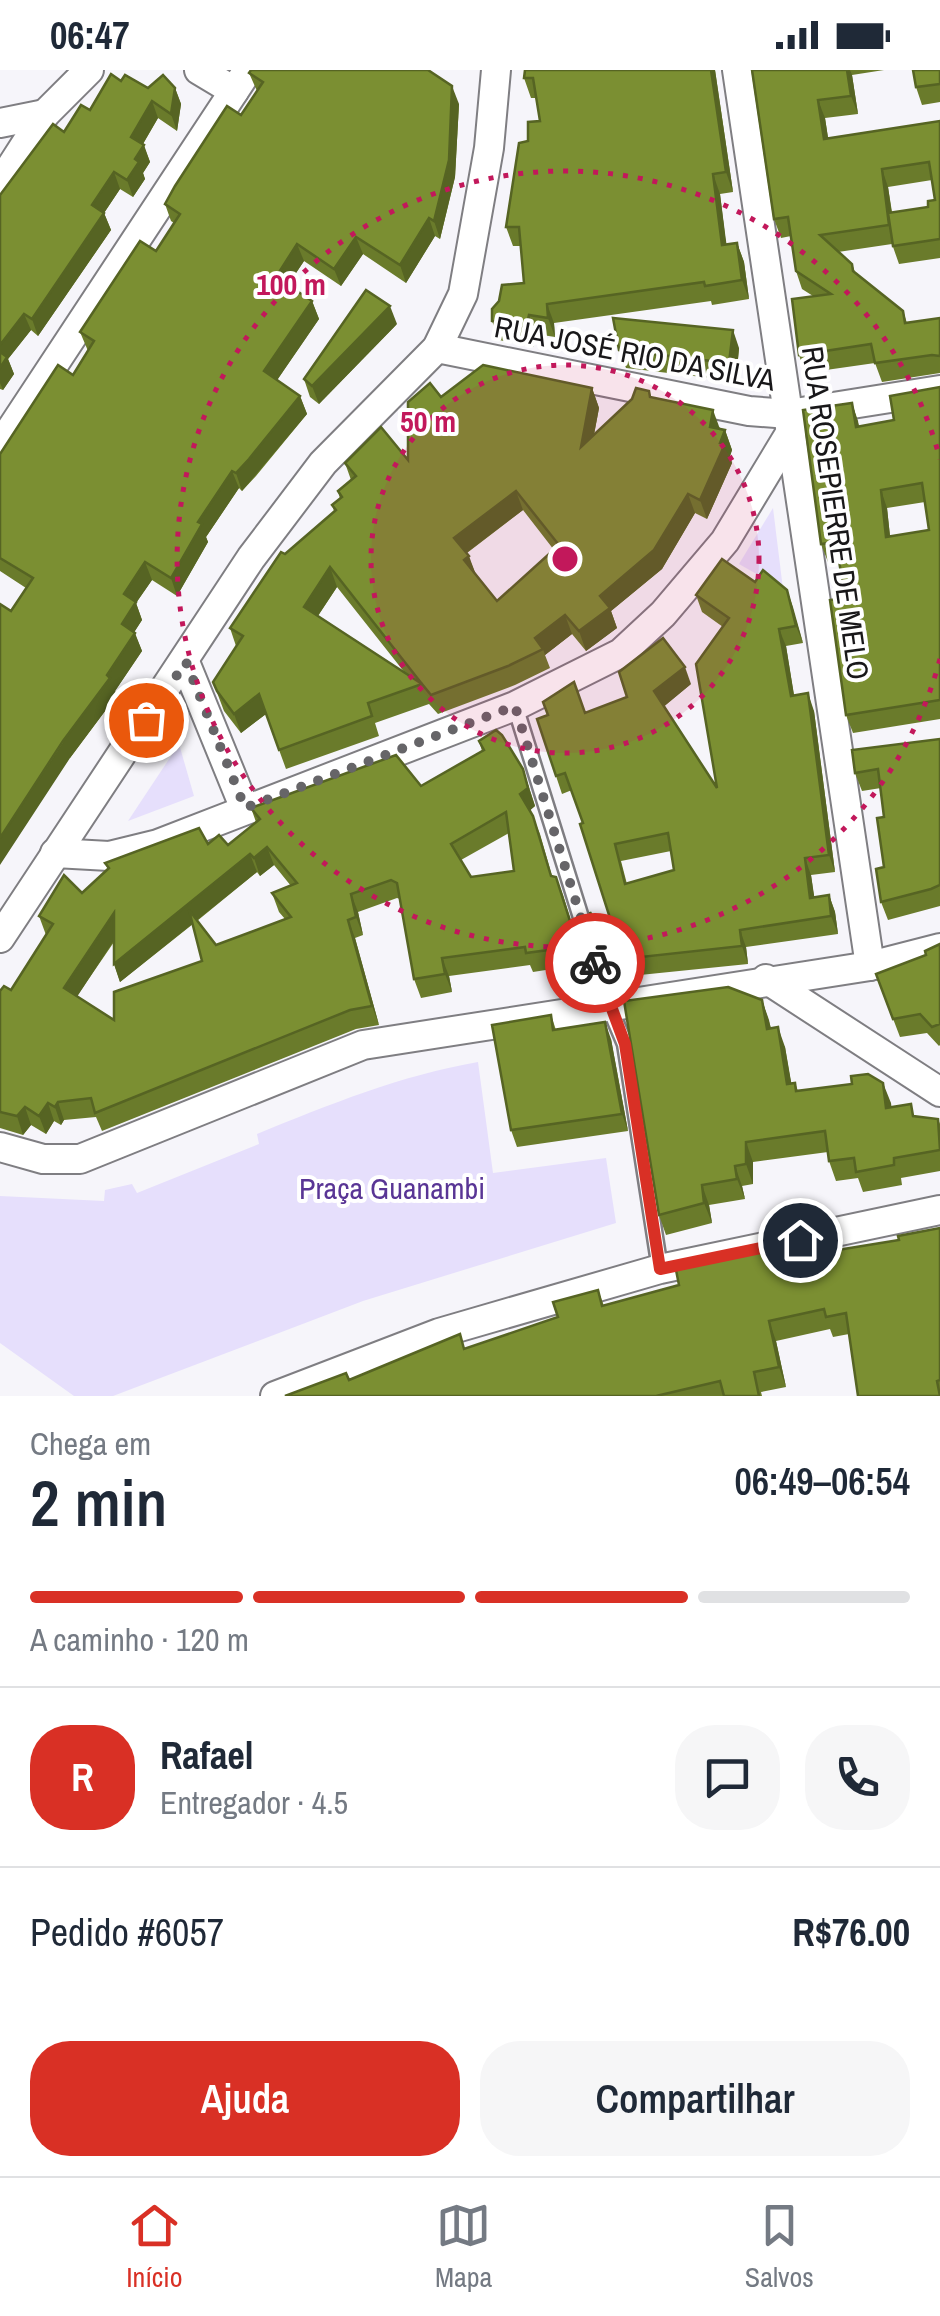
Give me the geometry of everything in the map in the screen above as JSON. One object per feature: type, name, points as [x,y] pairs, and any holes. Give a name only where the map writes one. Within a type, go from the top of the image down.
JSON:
[{"type":"street","points":[[0,184],[45,114],[89,70]]},
{"type":"street","points":[[0,446],[241,80],[199,70]]},
{"type":"street","points":[[0,938],[186,662],[251,558],[323,463],[437,348],[463,294],[489,148],[496,70]]},
{"type":"street","name":"RUA ROSEPIERRE DE MELO","points":[[737,70],[870,966]]},
{"type":"street","points":[[0,124],[45,114]]},
{"type":"street","name":"RUA JOSÉ RIO DA SILVA","points":[[437,348],[790,422],[940,390]]},
{"type":"street","points":[[55,853],[109,856],[158,844],[515,706],[620,653],[663,614],[725,541],[790,422]]},
{"type":"street","points":[[186,662],[245,808]]},
{"type":"street","points":[[0,1146],[43,1159],[80,1159],[363,1045],[870,966],[940,948]]},
{"type":"street","points":[[766,980],[940,1092]]},
{"type":"street","points":[[275,1396],[439,1333],[660,1269],[940,1210]]},
{"type":"lane","points":[[515,706],[608,1004],[625,1044],[660,1269]]},
{"type":"green space","points":[[773,508],[783,589],[739,564]]},
{"type":"green space","points":[[179,744],[194,796],[128,821]]},
{"type":"green space","name":"Praça Guanambi","points":[[478,1062],[493,1173],[606,1158],[616,1223],[363,1301],[113,1396],[74,1396],[0,1343],[0,1196],[104,1201],[105,1190],[132,1184],[137,1193],[259,1144],[257,1134],[311,1112],[393,1083]]},
{"type":"building","points":[[428,70],[452,86],[449,160],[434,221],[429,218],[400,265],[356,237],[334,269],[297,244],[276,277],[312,301],[264,371],[300,396],[249,459],[236,473],[232,471],[198,522],[202,524],[171,578],[145,562],[124,594],[136,602],[122,624],[135,633],[107,675],[110,678],[63,741],[0,838],[0,604],[11,611],[33,578],[0,558],[0,454],[58,365],[73,375],[94,341],[80,332],[140,241],[156,251],[180,214],[165,204],[175,186],[227,106],[241,115],[263,82],[249,73]]},
{"type":"building","points":[[525,70],[711,70],[726,172],[713,174],[722,245],[737,243],[742,280],[547,304],[548,318],[529,315],[526,328],[492,321],[492,309],[499,301],[502,285],[524,283],[519,227],[506,227],[519,143],[528,141],[528,122],[540,121],[533,78],[524,78]]},
{"type":"building","points":[[752,70],[847,70],[851,96],[818,100],[824,139],[940,121],[940,239],[893,246],[888,213],[928,207],[928,201],[935,200],[929,162],[882,169],[889,225],[820,235],[852,264],[853,271],[903,311],[905,323],[940,318],[940,356],[875,363],[871,344],[799,355],[792,299],[831,294],[796,271],[788,217],[774,219]]},
{"type":"building","points":[[913,70],[940,70],[940,84],[916,87]]},
{"type":"building","points":[[111,74],[121,81],[125,75],[148,88],[163,75],[175,88],[171,114],[152,101],[131,137],[144,145],[135,159],[139,162],[127,180],[114,172],[92,205],[104,213],[32,319],[24,314],[0,345],[0,195],[53,124],[64,132],[81,105],[90,110]]},
{"type":"building","points":[[366,290],[390,306],[312,386],[304,379]]},
{"type":"building","points":[[613,318],[733,330],[729,363],[619,350]]},
{"type":"building","points":[[483,365],[592,388],[581,447],[632,399],[636,388],[649,391],[650,397],[713,410],[710,427],[725,430],[720,443],[725,444],[700,500],[688,494],[654,550],[600,596],[610,608],[579,631],[565,615],[535,638],[543,649],[508,666],[431,695],[422,684],[368,703],[372,716],[279,750],[259,694],[234,714],[213,682],[243,636],[230,628],[281,552],[285,554],[336,510],[332,505],[342,497],[338,491],[356,476],[345,463],[381,427],[408,460],[408,402],[430,383],[441,397]],"holes":[[[516,491],[559,545],[497,601],[464,560],[469,556],[454,538]],[[330,567],[422,684],[304,607]]]},
{"type":"building","points":[[940,387],[940,700],[846,715],[830,600],[845,598],[836,542],[821,544],[803,410],[852,403],[856,427],[894,420],[890,396]],"holes":[[[922,483],[929,530],[886,537],[881,490]]]},
{"type":"building","points":[[722,559],[755,582],[763,570],[787,590],[796,626],[779,629],[791,696],[808,693],[829,855],[805,858],[810,898],[829,895],[831,916],[740,930],[742,946],[623,959],[580,824],[583,823],[565,773],[556,776],[537,719],[548,715],[543,702],[574,682],[585,713],[627,697],[619,672],[663,638],[685,667],[654,691],[717,788],[696,664],[729,618],[696,595]],"holes":[[[668,833],[674,870],[625,884],[615,844]]]},
{"type":"building","points":[[496,730],[523,769],[528,788],[520,794],[533,816],[578,946],[526,953],[525,947],[442,958],[445,974],[414,979],[397,883],[391,880],[351,894],[356,917],[348,920],[372,1006],[350,1010],[95,1113],[91,1098],[58,1102],[55,1107],[48,1103],[39,1116],[25,1107],[17,1116],[0,1112],[0,991],[4,986],[11,990],[53,924],[39,916],[64,875],[82,893],[109,868],[105,863],[199,828],[208,844],[219,835],[228,845],[260,819],[251,808],[396,755],[421,786],[484,750],[479,741]],"holes":[[[506,812],[514,871],[471,877],[451,844]],[[267,847],[297,883],[272,893],[291,917],[216,945],[189,910],[202,961],[114,992],[114,1020],[64,988],[114,913],[114,964],[250,854],[254,858]]]},
{"type":"building","points":[[940,739],[940,885],[881,902],[876,869],[884,867],[877,818],[884,817],[878,769],[855,773],[852,750]]},
{"type":"building","points":[[590,912],[607,942],[599,943]]},
{"type":"building","points":[[940,944],[940,1024],[932,1027],[920,1014],[893,1019],[876,974],[926,955],[925,951]]},
{"type":"building","points":[[728,987],[762,1000],[767,1029],[778,1027],[787,1084],[795,1083],[796,1091],[852,1084],[851,1076],[868,1074],[883,1083],[886,1108],[911,1104],[913,1116],[938,1119],[940,1150],[894,1158],[894,1165],[856,1172],[854,1158],[829,1161],[825,1131],[746,1142],[746,1164],[735,1166],[737,1179],[702,1185],[704,1203],[659,1215],[624,1001]]},
{"type":"building","points":[[551,1015],[553,1030],[605,1022],[622,1114],[511,1130],[492,1025]]},
{"type":"building","points":[[940,1228],[940,1396],[858,1396],[846,1313],[826,1317],[824,1309],[769,1321],[779,1367],[754,1372],[759,1396],[724,1396],[720,1381],[656,1396],[285,1396],[346,1373],[349,1380],[460,1334],[464,1349],[558,1317],[553,1302],[598,1290],[602,1306],[679,1285],[676,1270],[713,1261],[811,1242],[813,1254],[899,1240],[898,1236]]},
{"type":"way so far","points":[[146,720],[186,662],[245,808],[335,778],[515,706],[595,963]]},
{"type":"route","points":[[595,963],[625,1044],[660,1269],[800,1240]]}]
